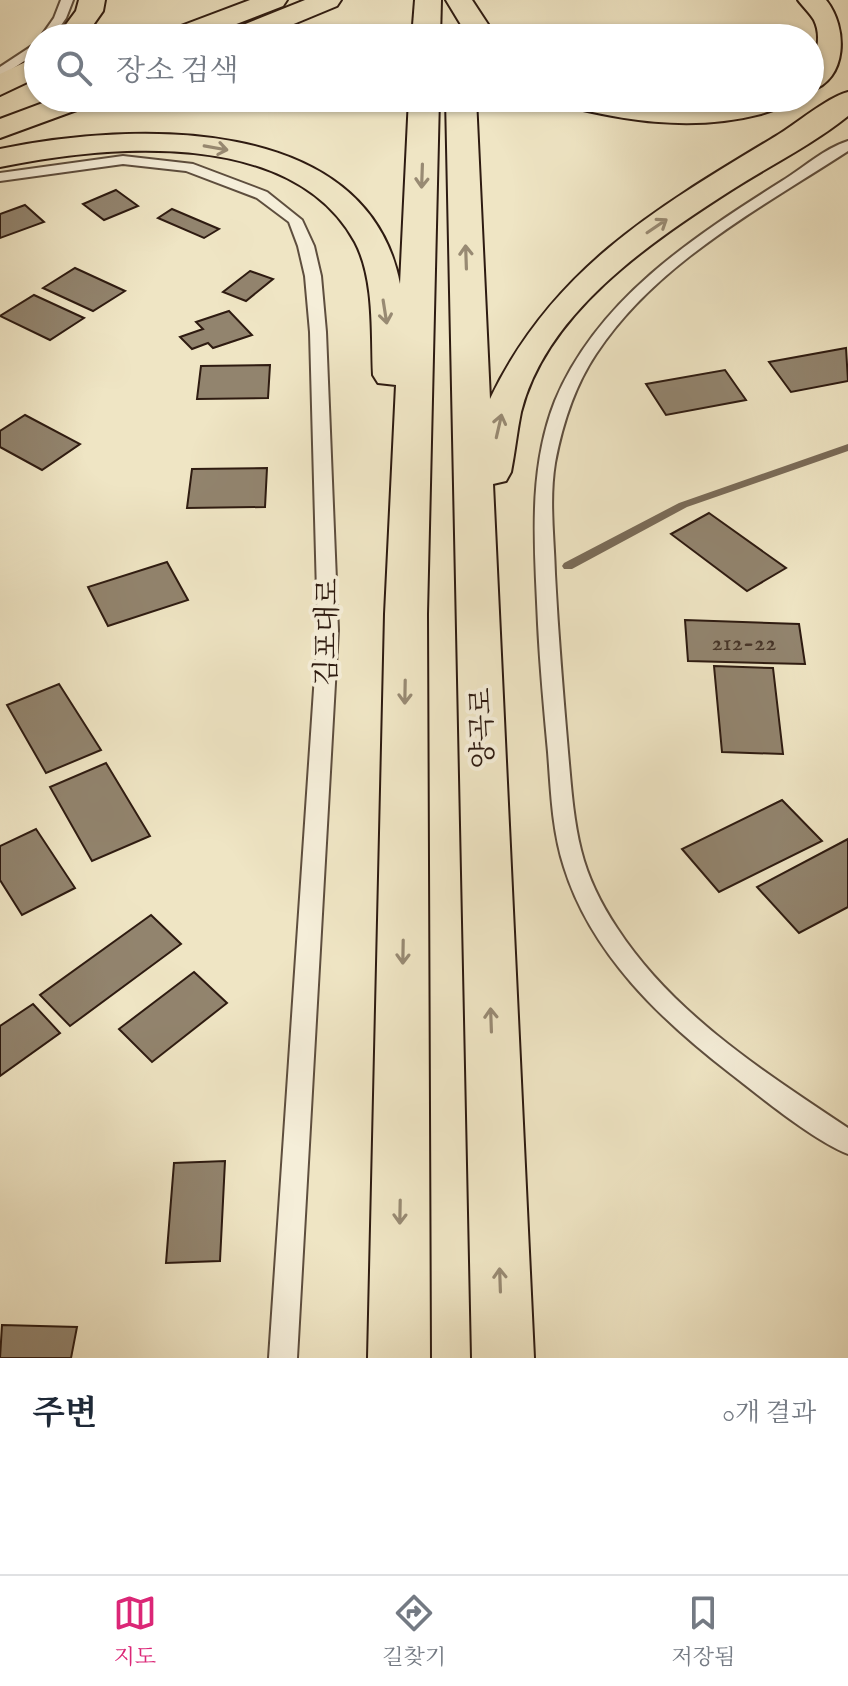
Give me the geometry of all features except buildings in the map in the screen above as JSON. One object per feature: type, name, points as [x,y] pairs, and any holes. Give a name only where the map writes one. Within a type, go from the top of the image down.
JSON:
[{"type":"main road","points":[[80,24],[92,0]]},
{"type":"main road","points":[[211,24],[274,0]]},
{"type":"main road","points":[[269,24],[328,0]]},
{"type":"main road","points":[[427,24],[428,0]]},
{"type":"main road","points":[[458,0],[459,24]]},
{"type":"main road","points":[[458,0],[474,24]]},
{"type":"main road","points":[[811,0],[829,20],[835,49],[824,68]]},
{"type":"main road","points":[[0,86],[24,73]]},
{"type":"main road","points":[[0,105],[24,96]]},
{"type":"main road","points":[[480,698],[493,461],[497,432],[520,373],[543,336],[577,294],[638,238],[824,120],[848,101]]},
{"type":"main road","points":[[0,129],[46,112]]},
{"type":"main road","points":[[399,1358],[406,614],[424,112]]},
{"type":"main road","name":"양곡로","points":[[461,112],[503,1358]]},
{"type":"main road","points":[[653,112],[683,115],[715,112]]},
{"type":"main road","points":[[0,158],[104,143],[219,148],[285,166],[316,183],[351,209],[377,257],[389,333],[406,614]]},
{"type":"lane","points":[[56,24],[67,0]]},
{"type":"lane","points":[[0,73],[24,56]]},
{"type":"lane","points":[[848,145],[694,247],[634,297],[589,353],[564,400],[548,452],[544,482],[548,649],[564,824],[574,865],[590,903],[638,974],[668,1005],[726,1053],[848,1142]]},
{"type":"lane","name":"김포대로","points":[[0,177],[123,160],[188,167],[242,185],[284,210],[295,220],[306,246],[313,276],[318,332],[328,630],[283,1358]]},
{"type":"waterway","points":[[568,566],[683,505],[848,447]]}]
